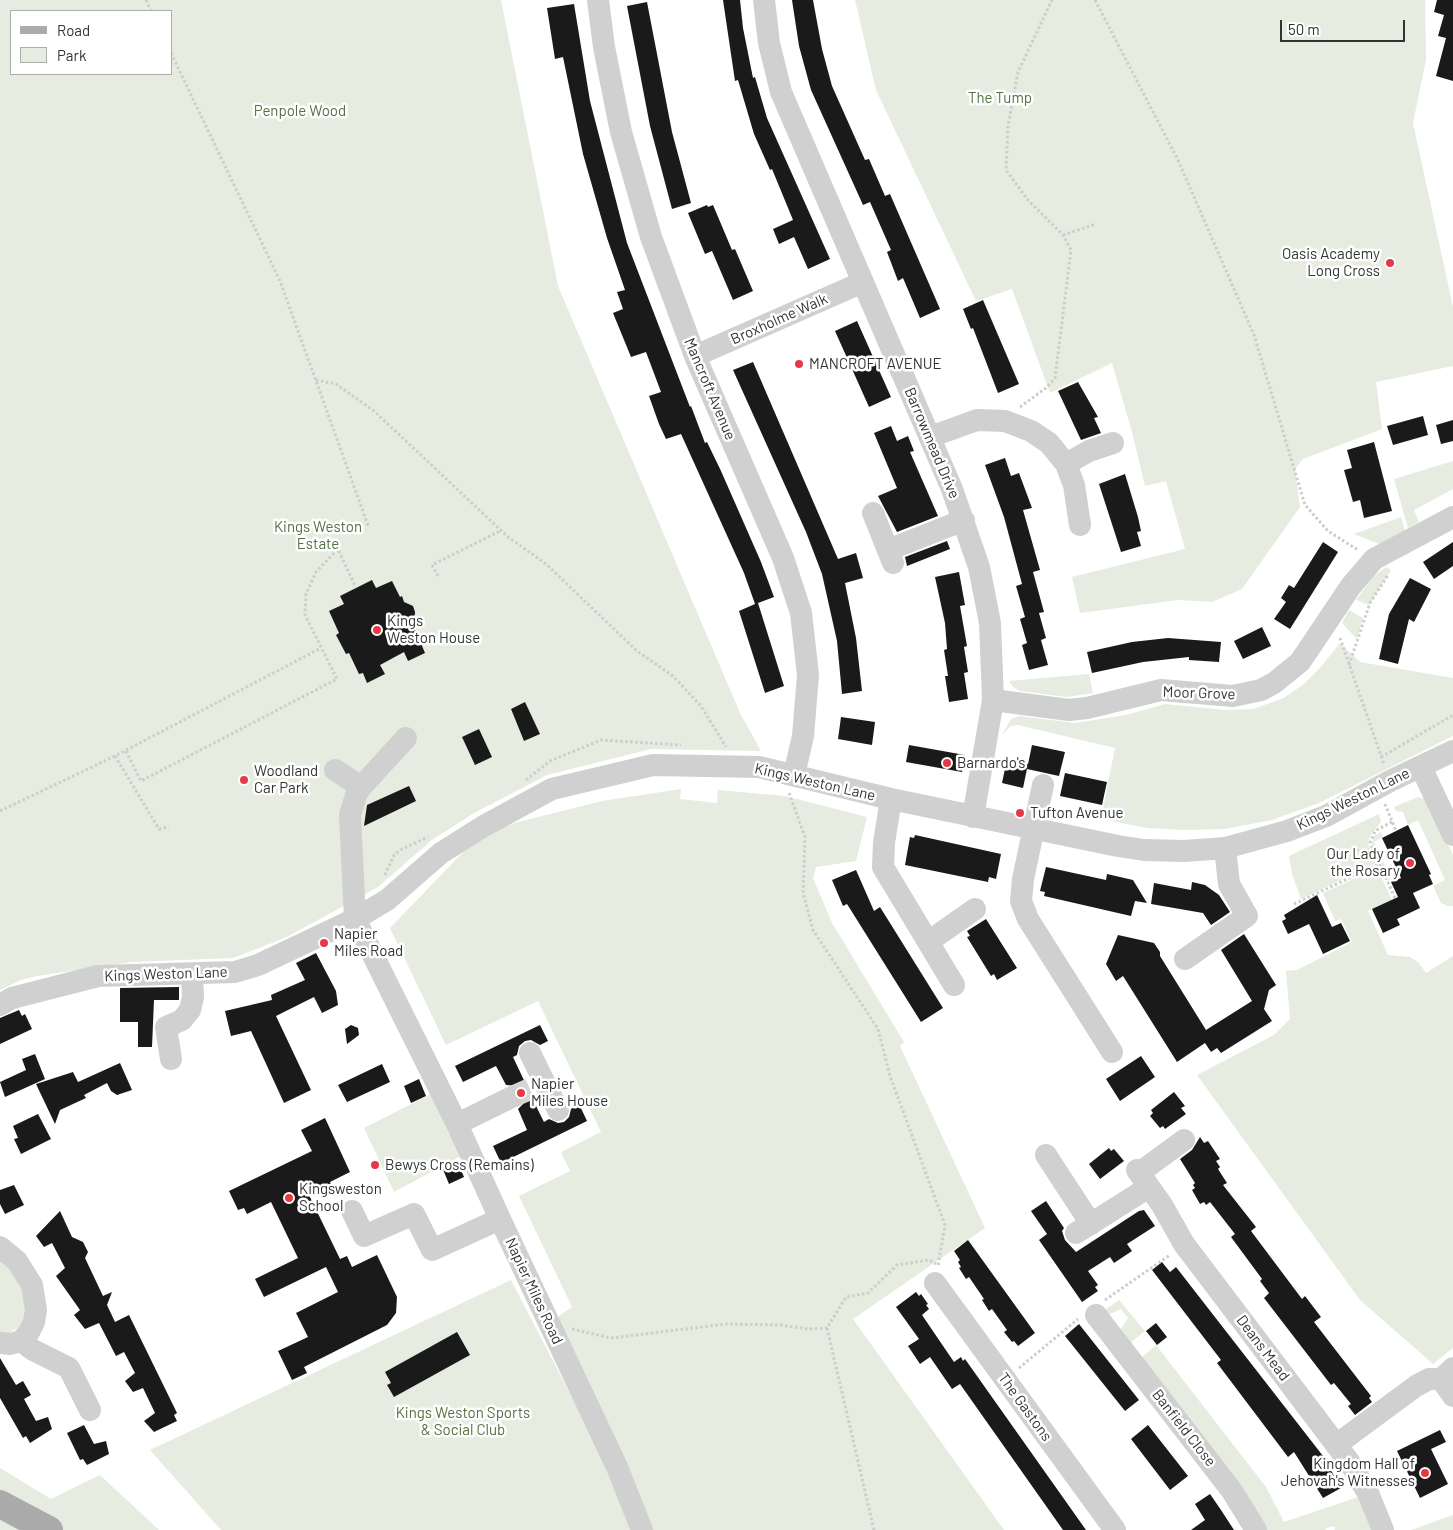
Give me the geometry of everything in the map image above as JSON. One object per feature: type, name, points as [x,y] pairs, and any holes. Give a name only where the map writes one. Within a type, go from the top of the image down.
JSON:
[{"type":"main road","points":[[0,1504],[49,1530]]},
{"type":"street","name":"Mancroft Avenue","points":[[598,0],[604,47],[621,132],[651,237],[695,356],[784,558],[801,613],[808,675],[802,736],[794,775]]},
{"type":"street","name":"Barrowmead Drive","points":[[764,0],[769,43],[781,92],[964,520],[986,594],[993,650],[994,700],[973,817]]},
{"type":"street","name":"Broxholme Walk","points":[[695,356],[863,282]]},
{"type":"street","points":[[930,437],[977,420],[1005,422],[1031,431],[1049,443],[1066,464],[1074,485],[1080,525]]},
{"type":"street","points":[[1066,464],[1089,451],[1113,443]]},
{"type":"street","points":[[873,513],[890,557],[964,520]]},
{"type":"street","name":"Moor Grove","points":[[994,700],[1069,710],[1087,708],[1161,690],[1233,696],[1261,690],[1288,673],[1311,648],[1351,586],[1374,559],[1453,517]]},
{"type":"street","points":[[355,919],[350,815],[360,787],[406,738]]},
{"type":"street","name":"Kings Weston Lane","points":[[0,1005],[12,998],[98,976],[235,972],[258,965],[355,919],[387,900],[441,853],[482,827],[552,789],[653,764],[759,767],[973,817],[1144,850],[1184,851],[1224,848],[1287,831],[1318,819],[1384,784],[1453,751]]},
{"type":"street","points":[[1421,767],[1453,835]]},
{"type":"street","points":[[334,770],[360,787]]},
{"type":"street","points":[[1043,785],[1022,886],[1023,908],[1101,1044]]},
{"type":"street","points":[[891,799],[884,843],[883,867],[954,985]]},
{"type":"street","points":[[1185,959],[1246,916],[1230,884],[1224,848]]},
{"type":"street","points":[[928,942],[975,909]]},
{"type":"street","name":"Napier Miles Road","points":[[355,919],[457,1124],[617,1467],[642,1530]]},
{"type":"street","points":[[171,1059],[166,1027],[182,1020],[190,1010],[193,997],[192,974]]},
{"type":"street","points":[[529,1089],[530,1053]]},
{"type":"street","points":[[457,1124],[529,1089]]},
{"type":"street","points":[[529,1089],[558,1110]]},
{"type":"street","points":[[1046,1155],[1084,1229],[1184,1140]]},
{"type":"street","name":"Deans Mead","points":[[1142,1176],[1184,1244],[1336,1445],[1368,1493],[1383,1530]]},
{"type":"street","points":[[352,1211],[364,1236],[414,1214],[432,1250],[500,1219]]},
{"type":"street","points":[[0,1247],[17,1261],[32,1285],[35,1298],[34,1322],[29,1332],[11,1342]]},
{"type":"street","name":"The Gastons","points":[[937,1275],[1115,1530]]},
{"type":"street","name":"Banfield Close","points":[[1108,1321],[1228,1485],[1256,1530]]},
{"type":"street","points":[[11,1342],[33,1350],[69,1368],[90,1410]]},
{"type":"street","points":[[1336,1445],[1424,1381],[1432,1378],[1449,1381]]},
{"type":"path","points":[[1005,422],[1025,402],[1046,388],[1055,378],[1072,250],[1063,235],[1028,200],[1006,170],[1008,126],[1018,72],[1052,0]]},
{"type":"path","points":[[1094,0],[1178,160],[1254,335],[1305,505],[1328,531],[1374,559]]},
{"type":"path","points":[[172,56],[280,282],[369,528]]},
{"type":"path","points":[[1063,235],[1096,224]]},
{"type":"path","points":[[316,380],[336,384],[374,410],[502,530],[546,564],[637,651],[673,676],[701,706],[730,754]]},
{"type":"path","points":[[438,576],[432,565],[502,530]]},
{"type":"path","points":[[1349,666],[1370,603],[1393,567],[1395,547]]},
{"type":"path","points":[[126,751],[141,781],[337,679],[305,615],[304,605],[310,582],[338,549],[356,588]]},
{"type":"path","points":[[1332,617],[1382,757],[1384,784],[1392,822],[1396,831]]},
{"type":"path","points":[[0,811],[126,751],[321,648]]},
{"type":"path","points":[[1382,757],[1453,715]]},
{"type":"path","points":[[115,756],[159,829],[169,827]]},
{"type":"path","points":[[794,775],[788,794],[805,837],[803,893],[813,930],[878,1030],[890,1076],[945,1225],[937,1275]]},
{"type":"path","points":[[1392,822],[1373,834],[1370,840],[1372,849],[1395,898]]},
{"type":"path","points":[[1362,853],[1372,849]]},
{"type":"path","points":[[1294,904],[1379,864]]},
{"type":"path","points":[[1108,1321],[1092,1310],[1184,1244]]},
{"type":"path","points":[[874,1530],[826,1328],[846,1297],[868,1292],[897,1265],[930,1260]]},
{"type":"path","points":[[567,1321],[571,1329],[611,1338],[726,1324],[780,1325],[809,1329],[826,1328]]},
{"type":"path","points":[[1032,1358],[1067,1327]]},
{"type":"green space","name":"Kings Weston Estate","points":[[0,0],[501,0],[558,286],[740,713],[761,751],[651,749],[547,775],[474,813],[432,840],[378,887],[287,937],[233,958],[132,962],[21,980],[0,990]]},
{"type":"green space","name":"The Tump","points":[[855,0],[1425,0],[1426,60],[1413,123],[1453,307],[1453,366],[1376,382],[1382,429],[1303,459],[1295,469],[1300,507],[1242,589],[1212,602],[1178,600],[1080,613],[1072,577],[1185,549],[1166,481],[1145,486],[1112,363],[1050,393],[1012,289],[976,301],[876,90]]},
{"type":"green space","points":[[1453,461],[1453,489],[1414,510],[1419,522],[1408,528],[1394,479]]},
{"type":"green space","points":[[1401,517],[1405,530],[1379,544],[1354,534]]},
{"type":"green space","points":[[1386,567],[1391,570],[1369,605],[1356,600],[1374,576]]},
{"type":"green space","points":[[1349,610],[1363,618],[1357,639],[1342,623]]},
{"type":"green space","points":[[1340,643],[1360,662],[1453,678],[1453,736],[1319,803],[1272,820],[1225,829],[1184,830],[1147,828],[1101,819],[1115,748],[1018,725],[1011,726],[1002,735],[1011,719],[1019,716],[1075,723],[1126,715],[1165,704],[1225,710],[1253,709],[1284,698],[1304,684]]},
{"type":"green space","points":[[1089,674],[1093,693],[1066,697],[1020,691],[1013,687],[1009,681]]},
{"type":"green space","points":[[681,789],[680,799],[717,803],[718,790],[785,796],[867,817],[856,861],[816,867],[813,878],[832,923],[904,1042],[900,1046],[985,1228],[853,1319],[1004,1530],[650,1530],[556,1318],[572,1307],[519,1196],[570,1171],[561,1152],[601,1132],[538,1001],[446,1045],[390,928],[469,846],[483,834],[518,822],[602,801]]},
{"type":"green space","points":[[1418,797],[1425,799],[1430,804],[1453,855],[1453,906],[1441,903],[1433,886],[1445,880],[1418,820],[1408,825],[1403,812],[1396,811],[1394,807]]},
{"type":"green space","points":[[1379,814],[1381,822],[1370,836],[1368,844],[1376,863],[1301,899],[1292,874],[1289,856]]},
{"type":"green space","points":[[1381,832],[1383,837],[1374,842],[1391,879],[1388,881],[1372,844],[1374,836]]},
{"type":"green space","points":[[1377,868],[1392,900],[1368,911],[1388,955],[1410,957],[1418,962],[1426,973],[1453,956],[1453,1348],[1433,1364],[1360,1300],[1197,1075],[1274,1035],[1290,1019],[1286,971],[1297,970],[1352,942],[1341,919],[1335,921],[1323,893]]},
{"type":"green space","points":[[431,1094],[461,1156],[394,1192],[364,1128]]},
{"type":"green space","points":[[0,1254],[26,1290],[28,1311],[20,1326],[9,1333],[0,1334]]},
{"type":"green space","name":"Kings Weston Sports & Social Club","points":[[511,1280],[619,1488],[635,1530],[221,1530],[150,1450]]},
{"type":"green space","points":[[1119,1300],[1145,1331],[1130,1343],[1121,1329],[1128,1318],[1121,1309],[1110,1314],[1102,1312]]},
{"type":"green space","points":[[1156,1345],[1266,1487],[1284,1522],[1358,1497],[1375,1530],[1335,1530],[1334,1526],[1325,1528],[1326,1530],[1261,1530],[1141,1358]]},
{"type":"green space","points":[[0,1468],[51,1499],[100,1475],[159,1530],[0,1530]]},
{"type":"green space","points":[[1453,1515],[1453,1530],[1411,1530]]},
{"type":"building","points":[[723,0],[740,0],[743,28],[753,78],[755,77],[767,118],[830,259],[808,269],[794,237],[779,244],[773,229],[793,220],[772,169],[770,170],[754,134],[738,80],[735,81]]},
{"type":"building","points":[[792,0],[813,0],[822,49],[832,86],[865,160],[869,159],[885,196],[890,194],[940,309],[920,318],[903,278],[898,281],[887,252],[891,250],[870,202],[863,205],[811,90],[799,46]]},
{"type":"building","points":[[1437,0],[1453,0],[1453,81],[1436,76],[1446,38],[1438,36],[1444,15],[1434,12]]},
{"type":"building","points":[[647,2],[672,132],[691,203],[672,209],[650,126],[627,6]]},
{"type":"building","points":[[574,4],[590,101],[627,243],[690,407],[705,443],[707,442],[721,471],[761,562],[774,597],[758,603],[784,686],[765,693],[739,611],[755,604],[744,573],[681,434],[666,439],[659,424],[649,396],[661,392],[646,352],[631,357],[613,313],[623,309],[617,292],[625,290],[607,238],[583,154],[563,57],[555,59],[547,8]]},
{"type":"building","points":[[707,205],[708,207],[713,205],[732,250],[735,249],[753,291],[733,300],[712,251],[705,254],[688,213]]},
{"type":"building","points":[[983,300],[1019,384],[998,393],[973,328],[971,329],[963,309]]},
{"type":"building","points":[[857,321],[891,397],[869,407],[835,331]]},
{"type":"building","points":[[753,362],[838,559],[856,553],[863,578],[845,583],[856,638],[862,691],[842,694],[837,641],[822,574],[806,532],[733,370]]},
{"type":"building","points":[[1078,382],[1098,417],[1094,418],[1101,433],[1081,440],[1058,391]]},
{"type":"building","points":[[1423,416],[1428,435],[1393,445],[1387,426]]},
{"type":"building","points":[[1453,420],[1453,441],[1441,444],[1436,425]]},
{"type":"building","points":[[891,426],[897,441],[908,436],[914,451],[910,452],[938,516],[897,532],[878,496],[897,488],[874,433]]},
{"type":"building","points":[[1374,442],[1392,511],[1364,518],[1360,500],[1353,502],[1344,470],[1352,468],[1347,450]]},
{"type":"building","points":[[1005,458],[1011,476],[1019,473],[1032,508],[1023,510],[1040,570],[1033,572],[1044,612],[1039,613],[1046,638],[1041,640],[1048,665],[1029,670],[1022,645],[1027,643],[1020,619],[1025,617],[1016,586],[1022,584],[1004,517],[985,465]]},
{"type":"building","points":[[1125,474],[1138,517],[1141,531],[1137,532],[1141,546],[1121,552],[1099,484]]},
{"type":"building","points":[[947,541],[950,549],[907,566],[905,557]]},
{"type":"building","points":[[1323,542],[1338,552],[1290,629],[1274,619],[1286,602],[1281,598],[1289,585],[1294,588]]},
{"type":"building","points":[[1453,542],[1453,566],[1434,579],[1423,562]]},
{"type":"building","points":[[959,572],[965,605],[960,606],[967,646],[964,647],[968,672],[964,673],[968,699],[949,702],[945,676],[948,676],[944,650],[947,649],[945,623],[935,577]]},
{"type":"building","points":[[1410,578],[1431,589],[1414,622],[1409,619],[1398,664],[1379,659],[1389,614]]},
{"type":"building","name":"Kings Weston House","points":[[372,580],[376,588],[392,581],[404,602],[413,606],[415,612],[414,627],[425,653],[408,661],[404,652],[380,665],[385,674],[367,683],[363,673],[359,674],[349,653],[346,654],[336,635],[339,633],[329,611],[344,604],[340,596]]},
{"type":"building","points":[[1262,627],[1271,646],[1243,659],[1234,641]]},
{"type":"building","points":[[1168,638],[1221,642],[1219,662],[1189,660],[1189,657],[1143,662],[1092,673],[1087,652],[1132,642]]},
{"type":"building","points":[[525,702],[540,734],[524,741],[511,709]]},
{"type":"building","points":[[841,717],[875,722],[872,745],[838,739]]},
{"type":"building","points":[[479,729],[492,757],[475,765],[462,737]]},
{"type":"building","points":[[909,745],[965,755],[962,772],[906,762]]},
{"type":"building","points":[[1032,745],[1065,752],[1059,776],[1027,769]]},
{"type":"building","points":[[1007,759],[1028,764],[1023,788],[1002,783]]},
{"type":"building","points":[[1065,773],[1107,782],[1102,805],[1060,796]]},
{"type":"building","points":[[409,786],[416,801],[364,826],[367,805]]},
{"type":"building","name":"Our Lady of the Rosary","points":[[1408,825],[1431,874],[1429,875],[1433,884],[1413,893],[1420,908],[1397,919],[1400,925],[1383,933],[1372,909],[1398,897],[1391,882],[1401,878],[1382,838]]},
{"type":"building","points":[[915,835],[1001,854],[996,879],[989,877],[988,882],[905,865],[910,837],[914,838]]},
{"type":"building","points":[[1046,867],[1106,880],[1107,874],[1133,880],[1147,903],[1135,901],[1131,916],[1044,896],[1045,892],[1040,891]]},
{"type":"building","points":[[856,870],[874,911],[880,907],[943,1008],[921,1022],[847,904],[843,906],[832,880]]},
{"type":"building","points":[[1192,882],[1205,885],[1219,895],[1230,912],[1211,925],[1203,913],[1151,904],[1154,883],[1191,890]]},
{"type":"building","points":[[1317,895],[1332,927],[1341,923],[1350,941],[1323,954],[1309,924],[1288,934],[1282,921],[1286,919],[1284,915]]},
{"type":"building","points":[[986,919],[1017,968],[997,980],[994,974],[991,976],[967,937],[970,936],[967,931]]},
{"type":"building","points":[[1244,934],[1276,985],[1269,990],[1264,1009],[1272,1021],[1221,1053],[1217,1048],[1211,1052],[1205,1043],[1177,1062],[1123,976],[1116,981],[1106,964],[1118,935],[1154,943],[1160,952],[1160,956],[1206,1030],[1252,1001],[1221,950]]},
{"type":"building","points":[[316,953],[336,991],[338,1005],[322,1013],[314,997],[276,1016],[311,1090],[284,1103],[251,1031],[231,1036],[225,1011],[272,1000],[271,995],[305,980],[296,963]]},
{"type":"building","points":[[179,987],[179,1000],[154,1000],[152,1047],[138,1047],[138,1022],[120,1022],[120,988]]},
{"type":"building","points":[[19,1010],[22,1016],[25,1014],[32,1029],[0,1044],[0,1018]]},
{"type":"building","points":[[351,1025],[358,1028],[359,1035],[347,1044],[345,1029]]},
{"type":"building","points":[[540,1025],[548,1041],[540,1045],[531,1040],[525,1041],[519,1046],[517,1055],[513,1057],[538,1110],[544,1122],[549,1119],[558,1123],[564,1122],[569,1117],[571,1109],[579,1104],[587,1121],[501,1163],[493,1146],[527,1130],[518,1109],[523,1104],[524,1092],[519,1086],[506,1085],[496,1066],[463,1082],[455,1066]]},
{"type":"building","points":[[35,1054],[45,1079],[5,1097],[0,1082],[26,1070],[22,1059]]},
{"type":"building","points":[[1141,1056],[1155,1077],[1120,1101],[1106,1079]]},
{"type":"building","points":[[120,1063],[132,1090],[117,1095],[111,1091],[107,1083],[84,1095],[86,1098],[60,1110],[55,1124],[36,1084],[73,1072],[78,1082]]},
{"type":"building","points":[[382,1064],[390,1082],[347,1102],[338,1085]]},
{"type":"building","points":[[419,1079],[426,1096],[411,1103],[404,1086]]},
{"type":"building","points":[[1174,1092],[1185,1106],[1181,1108],[1186,1114],[1165,1129],[1163,1126],[1160,1128],[1150,1116],[1153,1113],[1151,1110]]},
{"type":"building","points":[[38,1114],[51,1139],[21,1154],[14,1139],[18,1138],[13,1126]]},
{"type":"building","points":[[325,1118],[350,1172],[309,1195],[340,1259],[347,1256],[352,1267],[377,1255],[397,1297],[396,1313],[387,1325],[304,1367],[307,1373],[292,1380],[278,1351],[308,1337],[296,1313],[338,1292],[326,1267],[264,1297],[255,1279],[298,1258],[271,1202],[247,1214],[244,1208],[238,1210],[229,1191],[312,1151],[301,1130]]},
{"type":"building","points":[[1200,1137],[1204,1143],[1208,1141],[1220,1159],[1216,1161],[1220,1167],[1218,1169],[1227,1183],[1223,1185],[1256,1227],[1251,1231],[1302,1299],[1305,1296],[1321,1317],[1314,1322],[1371,1396],[1369,1398],[1372,1402],[1355,1415],[1348,1406],[1351,1404],[1334,1383],[1331,1385],[1264,1298],[1269,1293],[1260,1281],[1262,1279],[1231,1237],[1235,1234],[1210,1202],[1206,1205],[1204,1202],[1200,1204],[1192,1190],[1195,1188],[1193,1185],[1195,1183],[1180,1159],[1192,1150]]},
{"type":"building","points":[[1109,1148],[1111,1151],[1114,1149],[1124,1161],[1100,1179],[1089,1164]]},
{"type":"building","points":[[457,1160],[464,1177],[449,1184],[442,1167]]},
{"type":"building","points":[[14,1185],[24,1205],[5,1214],[0,1204],[0,1190]]},
{"type":"building","points":[[1046,1201],[1064,1228],[1062,1231],[1065,1240],[1076,1252],[1139,1211],[1144,1210],[1155,1226],[1127,1244],[1132,1251],[1114,1263],[1110,1257],[1088,1271],[1098,1285],[1095,1287],[1098,1291],[1082,1302],[1039,1240],[1047,1234],[1031,1211]]},
{"type":"building","points":[[60,1211],[72,1237],[83,1242],[88,1252],[85,1258],[103,1296],[112,1292],[107,1305],[115,1322],[129,1315],[177,1413],[174,1415],[177,1421],[154,1432],[144,1421],[155,1413],[143,1388],[133,1392],[125,1381],[135,1373],[124,1352],[116,1356],[99,1323],[85,1329],[74,1315],[80,1310],[56,1276],[65,1268],[52,1243],[44,1247],[36,1236]]},
{"type":"building","points":[[968,1240],[1035,1333],[1018,1346],[1004,1332],[1007,1330],[992,1309],[989,1311],[982,1300],[984,1299],[969,1277],[966,1279],[959,1268],[961,1267],[958,1262],[960,1260],[954,1251]]},
{"type":"building","points":[[1162,1262],[1170,1272],[1176,1267],[1323,1456],[1341,1488],[1323,1498],[1294,1452],[1288,1457],[1217,1363],[1221,1360],[1152,1270]]},
{"type":"building","points":[[916,1292],[919,1296],[921,1294],[928,1304],[926,1305],[929,1309],[922,1315],[954,1362],[961,1357],[963,1361],[965,1359],[1086,1530],[1063,1530],[960,1384],[952,1389],[930,1357],[920,1364],[908,1346],[919,1339],[896,1307]]},
{"type":"building","points":[[1156,1323],[1167,1337],[1157,1345],[1146,1331]]},
{"type":"building","points":[[1079,1324],[1139,1400],[1125,1411],[1065,1336]]},
{"type":"building","points":[[457,1332],[470,1355],[394,1397],[387,1385],[391,1383],[385,1372]]},
{"type":"building","points":[[0,1358],[16,1385],[23,1381],[31,1395],[24,1399],[36,1421],[48,1417],[52,1429],[30,1443],[26,1436],[23,1438],[0,1398]]},
{"type":"building","points":[[84,1425],[94,1444],[106,1441],[109,1454],[87,1465],[83,1459],[80,1460],[67,1433]]},
{"type":"building","points":[[1148,1425],[1188,1476],[1170,1490],[1131,1439]]},
{"type":"building","name":"Kingdom Hall of Jehovah's Witnesses","points":[[1440,1430],[1446,1442],[1431,1449],[1448,1484],[1420,1498],[1397,1451]]},
{"type":"building","points":[[1210,1494],[1234,1530],[1191,1530],[1205,1520],[1195,1504]]},
{"type":"tunnel","points":[[512,1097],[530,1089]]},
{"type":"place","name":"Oasis Academy Long Cross","points":[[1390,263]]},
{"type":"place","name":"MANCROFT AVENUE","points":[[799,364]]},
{"type":"place","name":"Kings Weston House","points":[[377,630]]},
{"type":"place","name":"Barnardo's","points":[[947,763]]},
{"type":"place","name":"Woodland Car Park","points":[[244,780]]},
{"type":"place","name":"Tufton Avenue","points":[[1020,813]]},
{"type":"place","name":"Our Lady of the Rosary","points":[[1410,863]]},
{"type":"place","name":"Napier Miles Road","points":[[324,943]]},
{"type":"place","name":"Napier Miles House","points":[[521,1093]]},
{"type":"place","name":"Bewys Cross (Remains)","points":[[375,1165]]},
{"type":"place","name":"Kingsweston School","points":[[289,1198]]},
{"type":"place","name":"Kingdom Hall of Jehovah's Witnesses","points":[[1425,1473]]},
{"type":"park label","name":"Penpole Wood","points":[[300,111]]}]
